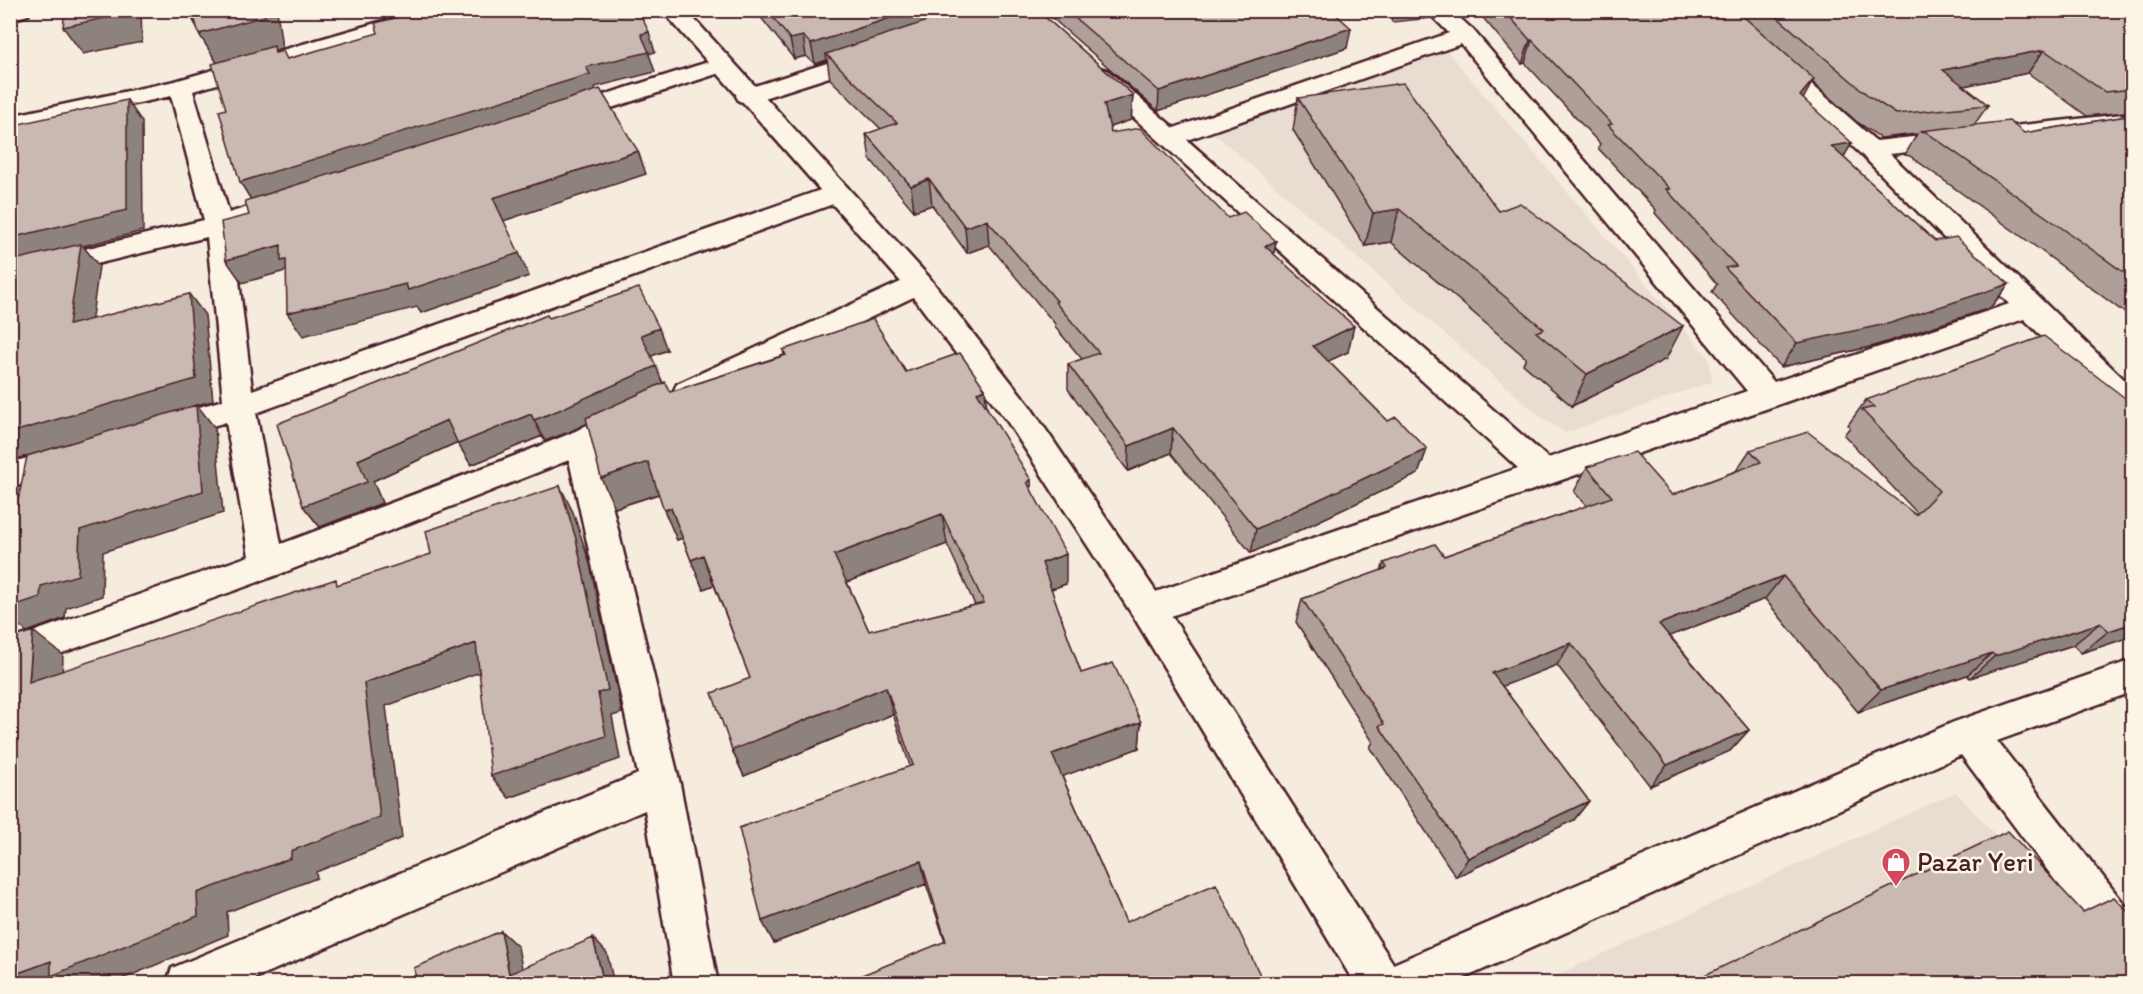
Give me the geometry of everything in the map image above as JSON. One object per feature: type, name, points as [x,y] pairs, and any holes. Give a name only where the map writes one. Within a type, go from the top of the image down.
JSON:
[{"type":"street","points":[[10,13],[20,10]]},
{"type":"street","points":[[10,124],[180,87],[447,10]]},
{"type":"street","points":[[673,10],[918,283],[1018,413],[1149,609],[1380,984]]},
{"type":"street","points":[[1437,10],[1465,35],[1768,396]]},
{"type":"street","points":[[1713,10],[1870,149],[2029,307],[2133,405]]},
{"type":"street","points":[[1170,138],[1465,35]]},
{"type":"street","points":[[748,96],[896,48]]},
{"type":"street","points":[[1077,56],[1543,472]]},
{"type":"street","points":[[538,123],[721,65]]},
{"type":"street","points":[[180,87],[219,225],[239,407],[268,564]]},
{"type":"street","points":[[1870,149],[2132,121]]},
{"type":"street","points":[[136,438],[239,407],[838,193]]},
{"type":"street","points":[[10,276],[219,225],[287,203]]},
{"type":"street","points":[[10,656],[268,564],[581,442],[918,283]]},
{"type":"street","points":[[1149,609],[2029,307]]},
{"type":"street","points":[[581,442],[660,784],[696,984]]},
{"type":"street","points":[[10,476],[90,452]]},
{"type":"street","points":[[1400,984],[1968,734],[2133,676]]},
{"type":"street","points":[[1968,734],[2133,948]]},
{"type":"street","points":[[188,984],[660,784]]},
{"type":"shaded area","points":[[1445,49],[1709,358],[1712,382],[1566,433],[1542,418],[1210,130]]},
{"type":"shaded area","name":"Pazar Yeri","points":[[1956,792],[2132,984],[1537,984]]},
{"type":"building","points":[[65,10],[123,10],[123,14],[63,27]]},
{"type":"building","points":[[192,10],[264,10],[265,16],[199,34]]},
{"type":"building","points":[[427,10],[638,10],[649,32],[641,34],[649,52],[586,67],[590,74],[240,182],[219,111],[226,109],[212,64],[274,46],[275,53],[283,51],[287,59],[378,33],[375,23]]},
{"type":"building","points":[[767,10],[914,10],[811,44],[803,36],[790,39]]},
{"type":"building","points":[[961,10],[1037,10],[1133,95],[1104,104],[1111,133],[1140,128],[1228,218],[1244,212],[1276,241],[1265,246],[1354,326],[1313,346],[1388,421],[1396,417],[1427,449],[1256,529],[1173,428],[1129,446],[1068,364],[1099,353],[987,220],[965,227],[929,179],[911,186],[866,134],[897,123],[826,54]]},
{"type":"building","points":[[1066,10],[1331,10],[1351,28],[1159,91]]},
{"type":"building","points":[[1504,10],[1736,10],[1814,79],[1800,96],[1852,143],[1831,146],[1935,241],[1956,237],[2009,284],[1891,323],[1797,343],[1725,268],[1736,266],[1666,189],[1670,189],[1608,125],[1612,124]]},
{"type":"building","points":[[1769,10],[2133,10],[2133,89],[2105,92],[2044,50],[1943,70],[1988,105],[1896,114],[1870,97]]},
{"type":"building","points":[[1403,83],[1499,211],[1520,203],[1683,326],[1587,374],[1536,332],[1544,329],[1399,209],[1373,213],[1298,98]]},
{"type":"building","points":[[600,89],[638,151],[493,198],[519,253],[408,290],[406,284],[287,313],[286,260],[281,261],[281,245],[226,260],[221,222],[249,215],[245,201]]},
{"type":"building","points":[[127,100],[127,210],[10,238],[10,126]]},
{"type":"building","points":[[2133,115],[2133,279],[1926,132],[1920,131],[2009,121],[2024,133]]},
{"type":"building","points":[[81,244],[69,325],[189,294],[196,379],[10,433],[10,261]]},
{"type":"building","points":[[639,288],[659,328],[641,335],[656,366],[534,420],[531,414],[458,444],[447,420],[358,460],[367,482],[303,506],[277,424],[547,315],[549,318]]},
{"type":"building","points":[[873,319],[906,372],[960,353],[985,389],[977,392],[1031,480],[1027,482],[1066,554],[1042,563],[1081,673],[1113,663],[1141,722],[1052,754],[1126,922],[1216,884],[1264,983],[840,984],[946,941],[921,861],[762,921],[739,828],[913,765],[886,687],[732,750],[712,693],[750,678],[703,555],[691,560],[671,508],[664,510],[648,462],[601,478],[586,418],[665,382],[670,392],[786,355],[783,350]],"holes":[[[942,514],[984,603],[869,631],[834,555]]]},
{"type":"building","points":[[2044,336],[2133,404],[2133,586],[2126,588],[2133,594],[2133,623],[2109,631],[2100,623],[1995,656],[1992,653],[1881,690],[1783,576],[1659,624],[1749,730],[1667,765],[1571,643],[1492,673],[1589,801],[1468,858],[1379,726],[1384,724],[1302,599],[1387,568],[1384,563],[1435,544],[1444,556],[1612,497],[1587,467],[1634,452],[1672,495],[1761,462],[1750,450],[1808,432],[1916,515],[1939,491],[1862,410],[1874,407],[1866,400]]},
{"type":"building","points":[[196,405],[203,491],[80,530],[78,575],[41,586],[40,597],[10,607],[11,505],[17,506],[27,456]]},
{"type":"building","points":[[560,486],[576,539],[608,690],[598,693],[606,736],[491,776],[476,643],[364,683],[380,817],[291,851],[291,858],[197,893],[198,916],[51,976],[51,961],[10,976],[10,639],[33,631],[29,682],[336,579],[337,585],[431,554],[426,531]]},
{"type":"building","points":[[2008,831],[2083,912],[2114,897],[2133,917],[2133,984],[1686,984]]},
{"type":"building","points":[[501,931],[509,974],[593,938],[604,984],[417,984],[414,968]]},
{"type":"place","name":"Pazar Yeri","points":[[1896,888]]}]
